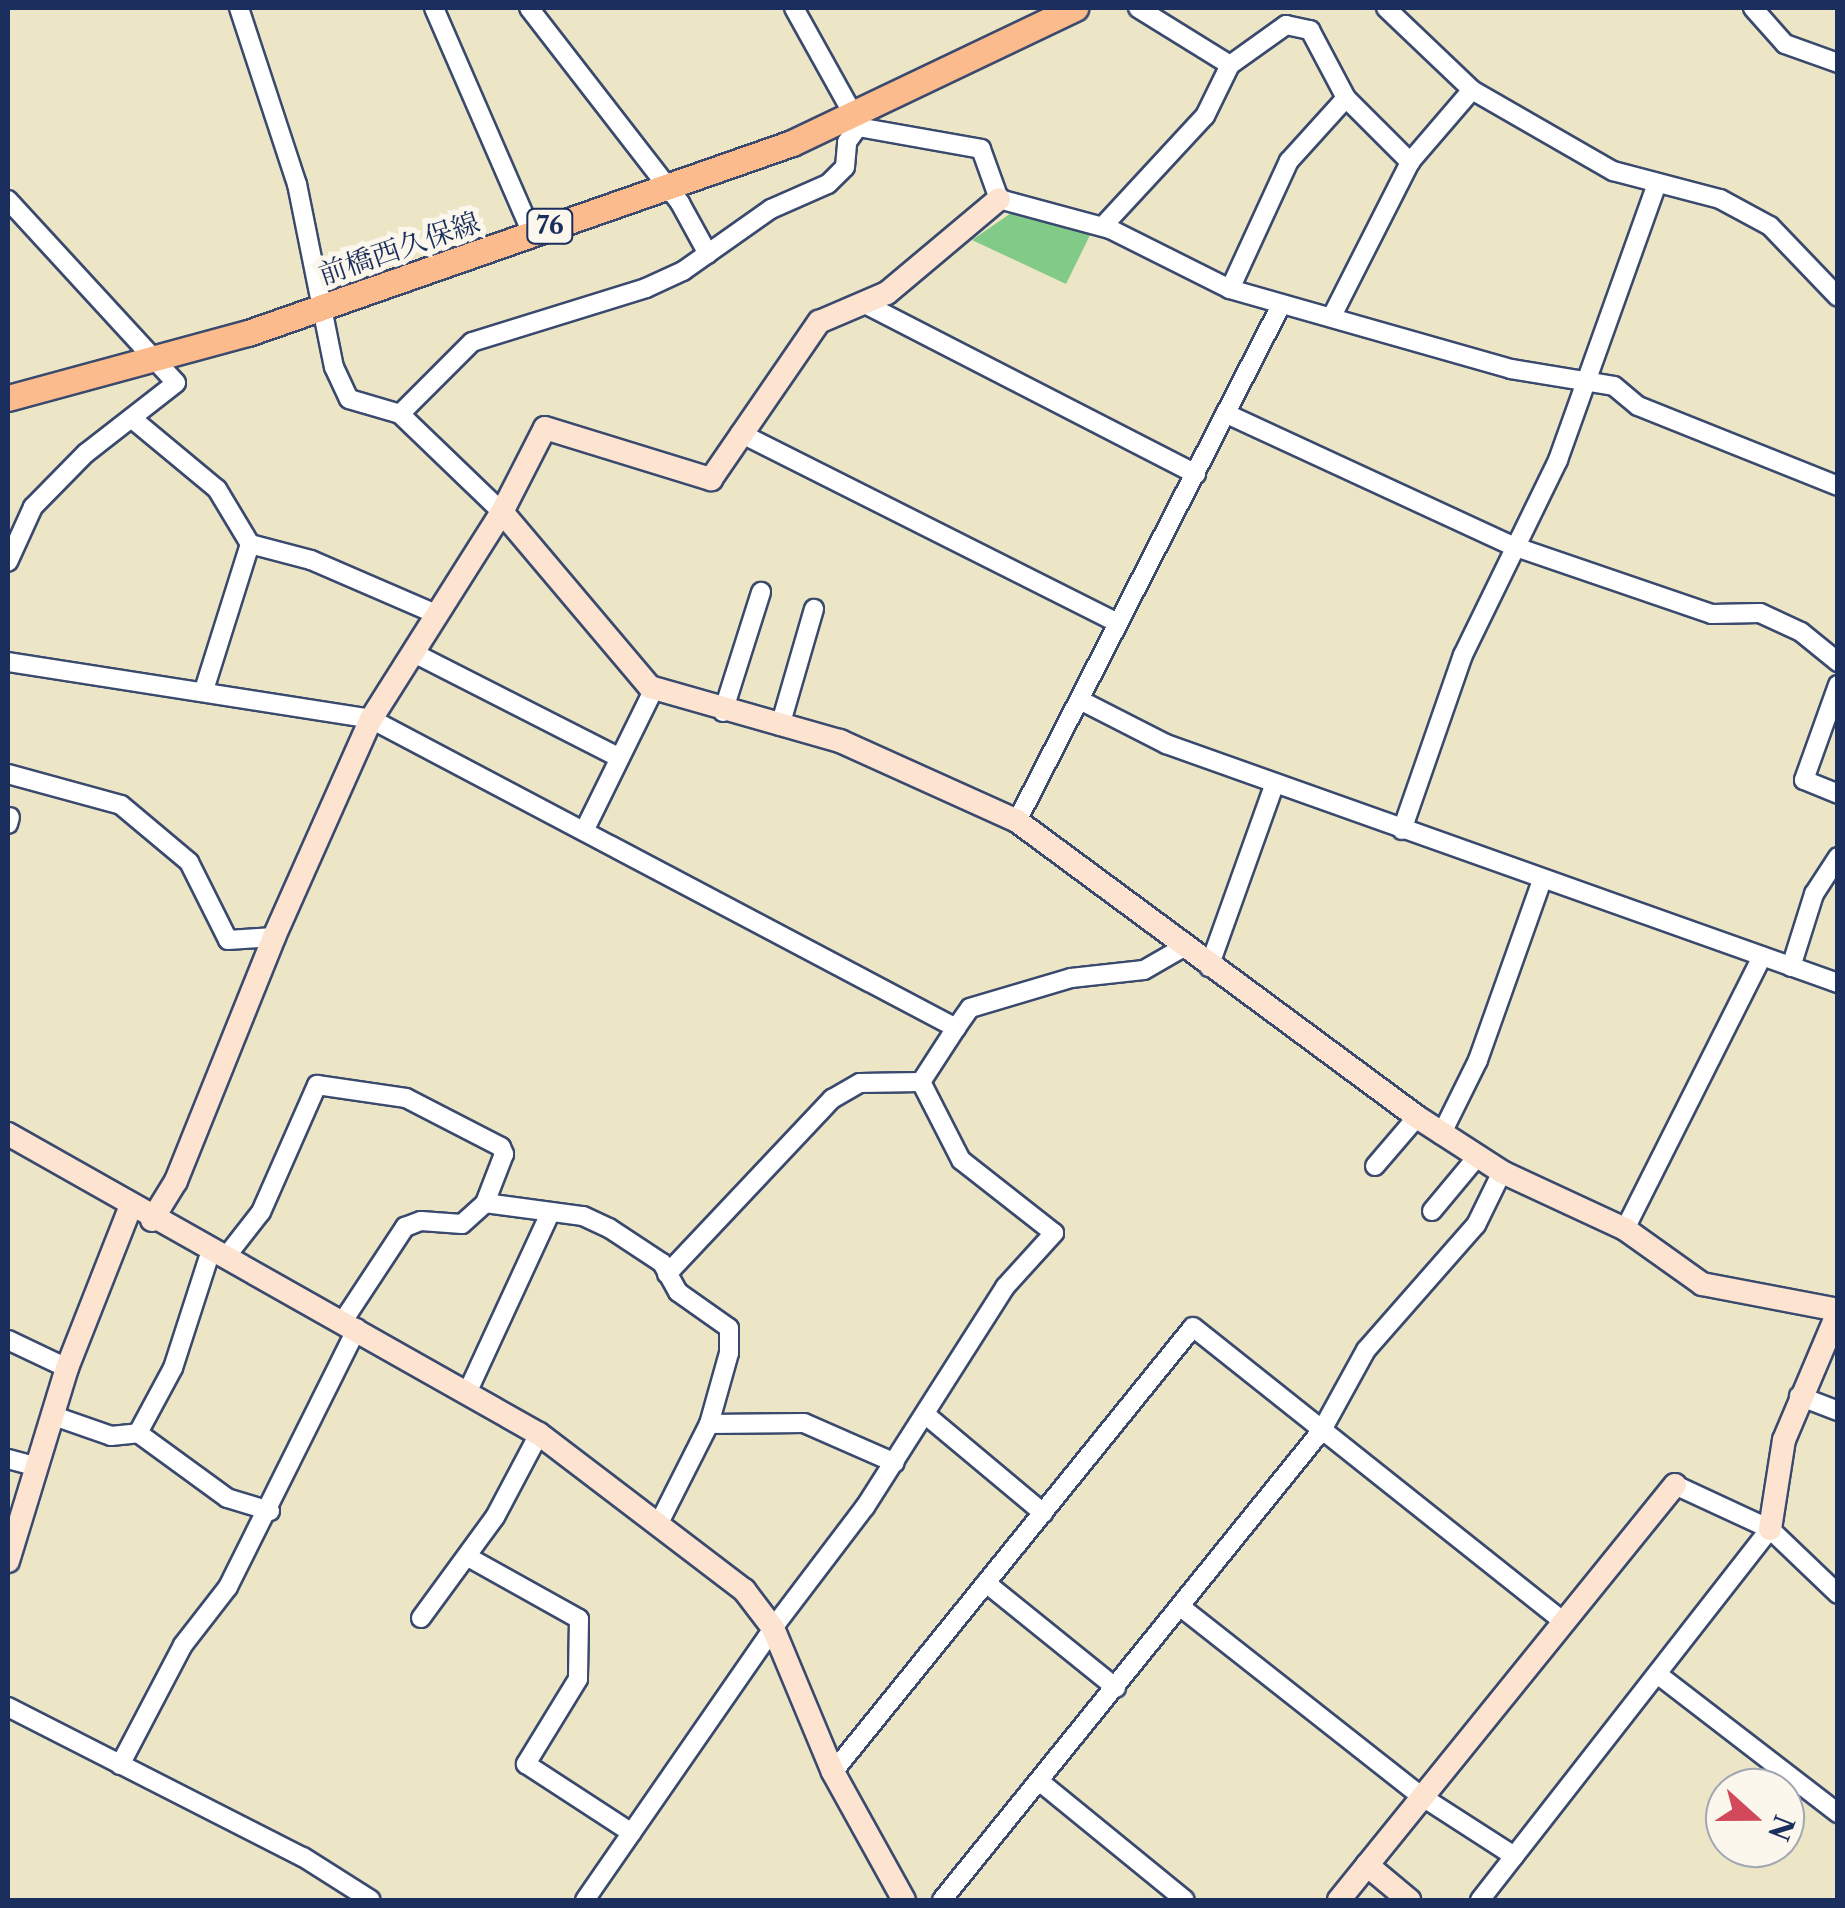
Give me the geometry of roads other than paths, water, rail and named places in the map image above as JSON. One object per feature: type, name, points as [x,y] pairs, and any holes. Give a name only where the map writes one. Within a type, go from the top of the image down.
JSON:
[{"type":"main road","name":"前橋西久保線","points":[[8,398],[324,306],[857,122],[1061,10]]},
{"type":"street","points":[[239,8],[298,184],[334,367],[350,399],[400,414],[502,512],[654,690],[840,741],[1018,820],[1440,1135],[1502,1172],[1625,1230],[1702,1284],[1838,1311],[1799,1396],[1774,1482],[1770,1529],[1660,1676],[1480,1900]]},
{"type":"street","points":[[434,8],[532,233]]},
{"type":"street","points":[[529,8],[666,185],[708,254]]},
{"type":"street","points":[[794,8],[857,122],[981,149],[1000,199]]},
{"type":"street","points":[[1138,8],[1230,64]]},
{"type":"street","points":[[1386,8],[1472,90],[1613,171],[1720,199],[1770,226],[1838,297]]},
{"type":"street","points":[[1753,8],[1785,44],[1838,63]]},
{"type":"street","points":[[1102,226],[1205,116],[1230,64],[1296,25],[1310,30],[1346,98],[1410,162]]},
{"type":"street","points":[[1332,316],[1410,162],[1472,90]]},
{"type":"street","points":[[1230,289],[1289,161],[1346,98]]},
{"type":"street","points":[[400,414],[472,342],[636,292],[708,254],[772,209],[828,184],[845,167],[848,142],[857,122]]},
{"type":"street","points":[[1402,830],[1463,655],[1558,460],[1657,184]]},
{"type":"street","points":[[1000,199],[1102,226],[1230,289],[1280,305],[1332,316],[1512,369],[1614,386],[1638,406],[1838,486]]},
{"type":"street","points":[[152,1220],[176,1181],[274,937],[371,719],[502,512],[545,428],[711,479],[819,322],[867,305],[1000,199]]},
{"type":"street","points":[[8,200],[176,383],[135,421],[86,453],[33,508],[8,562]]},
{"type":"street","points":[[867,305],[1196,474]]},
{"type":"street","points":[[1018,820],[1228,414],[1280,305]]},
{"type":"street","points":[[1228,414],[1513,546],[1712,614],[1760,613],[1800,632],[1838,662]]},
{"type":"street","points":[[135,421],[218,489],[250,544],[311,560],[436,614]]},
{"type":"street","points":[[740,433],[1118,623]]},
{"type":"street","points":[[204,690],[250,544]]},
{"type":"street","points":[[723,712],[761,592]]},
{"type":"street","points":[[780,726],[814,610]]},
{"type":"street","points":[[412,652],[620,758]]},
{"type":"street","points":[[8,662],[371,719],[956,1028]]},
{"type":"street","points":[[1838,685],[1804,780],[1838,794]]},
{"type":"street","points":[[584,831],[654,690]]},
{"type":"street","points":[[1080,700],[1166,744],[1838,984]]},
{"type":"street","points":[[8,774],[121,804],[188,862],[228,940],[274,937]]},
{"type":"street","points":[[1209,966],[1275,784]]},
{"type":"street","points":[[1790,967],[1814,894],[1838,857]]},
{"type":"street","points":[[1440,1135],[1478,1060],[1542,880]]},
{"type":"street","points":[[921,1082],[970,1008],[1071,978],[1144,970],[1184,947]]},
{"type":"street","points":[[1625,1230],[1762,957]]},
{"type":"street","points":[[668,1274],[832,1099],[860,1082],[921,1082]]},
{"type":"street","points":[[585,1900],[773,1628],[895,1464],[1005,1287],[1054,1233],[962,1160],[921,1082]]},
{"type":"street","points":[[120,1765],[183,1645],[228,1587],[270,1511],[350,1324],[405,1227],[421,1221],[462,1224],[485,1204],[504,1154],[501,1147],[418,1102],[317,1085],[261,1212],[218,1254],[172,1368],[138,1433]]},
{"type":"street","points":[[1375,1166],[1417,1118]]},
{"type":"street","points":[[8,1134],[130,1208],[350,1324],[539,1434],[744,1590],[773,1628],[834,1772],[904,1900]]},
{"type":"street","points":[[1432,1211],[1477,1157]]},
{"type":"street","points":[[942,1900],[1182,1608],[1322,1430],[1366,1350],[1476,1225],[1502,1172]]},
{"type":"street","points":[[485,1204],[550,1213],[609,1228],[662,1263],[678,1292],[729,1328],[729,1353],[710,1424],[659,1523]]},
{"type":"street","points":[[8,1560],[66,1368],[130,1208]]},
{"type":"street","points":[[467,1393],[550,1213]]},
{"type":"street","points":[[834,1772],[1192,1328],[1562,1620]]},
{"type":"street","points":[[8,1340],[66,1368]]},
{"type":"street","points":[[1799,1396],[1838,1412]]},
{"type":"street","points":[[926,1415],[1043,1513]]},
{"type":"street","points":[[54,1416],[111,1436],[138,1433],[227,1498],[270,1511]]},
{"type":"street","points":[[710,1424],[804,1423],[895,1464]]},
{"type":"street","points":[[421,1618],[468,1557],[539,1434]]},
{"type":"street","points":[[8,1459],[38,1467]]},
{"type":"street","points":[[1338,1900],[1675,1485],[1770,1529],[1838,1594]]},
{"type":"street","points":[[468,1557],[578,1619],[578,1678],[526,1764],[632,1833]]},
{"type":"street","points":[[986,1583],[1116,1688]]},
{"type":"street","points":[[1182,1608],[1421,1796],[1514,1856]]},
{"type":"street","points":[[1660,1676],[1838,1813]]},
{"type":"street","points":[[8,1707],[302,1857],[371,1900]]},
{"type":"street","points":[[1039,1781],[1185,1900]]},
{"type":"street","points":[[1367,1865],[1409,1900]]}]
